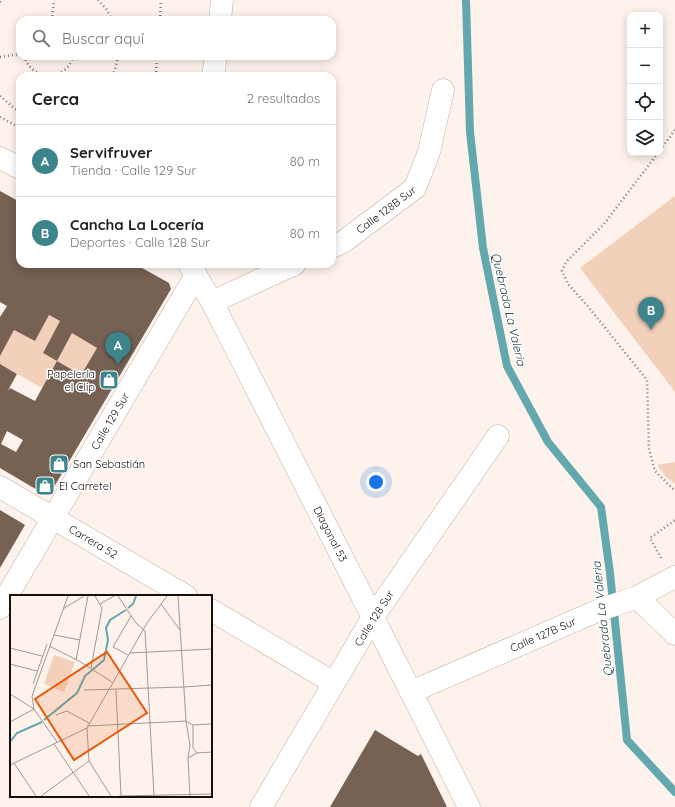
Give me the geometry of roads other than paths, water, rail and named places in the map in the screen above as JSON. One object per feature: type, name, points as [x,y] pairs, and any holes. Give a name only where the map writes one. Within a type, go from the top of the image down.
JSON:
[{"type":"street","points":[[220,16],[222,0]]},
{"type":"street","points":[[214,72],[215,60]]},
{"type":"street","name":"Calle 128B Sur","points":[[336,245],[343,242],[415,188],[430,152],[443,90]]},
{"type":"street","points":[[0,158],[16,166]]},
{"type":"street","points":[[212,302],[286,268]]},
{"type":"street","name":"Diagonal 53","points":[[192,270],[212,302],[412,692],[469,807]]},
{"type":"street","name":"Calle 129 Sur","points":[[0,608],[53,518],[192,270]]},
{"type":"street","name":"Calle 128 Sur","points":[[261,807],[373,617],[498,436]]},
{"type":"street","name":"Carrera 52","points":[[0,487],[184,595]]},
{"type":"street","name":"Calle 127B Sur","points":[[412,692],[598,611],[633,598],[669,570]]},
{"type":"street","points":[[633,598],[675,634]]},
{"type":"street","points":[[212,611],[334,683]]},
{"type":"waterway","name":"Quebrada La Valeria","points":[[466,0],[470,132],[483,248],[507,366],[548,442],[601,507],[610,573],[627,740],[675,792]]},
{"type":"place","name":"Cancha La Locería","points":[[651,330]]},
{"type":"place","name":"Servifruver","points":[[118,365]]},
{"type":"place","name":"Papelería el Clip","points":[[109,380]]},
{"type":"place","name":"San Sebastián","points":[[59,464]]},
{"type":"place","name":"El Carretel","points":[[45,486]]}]
